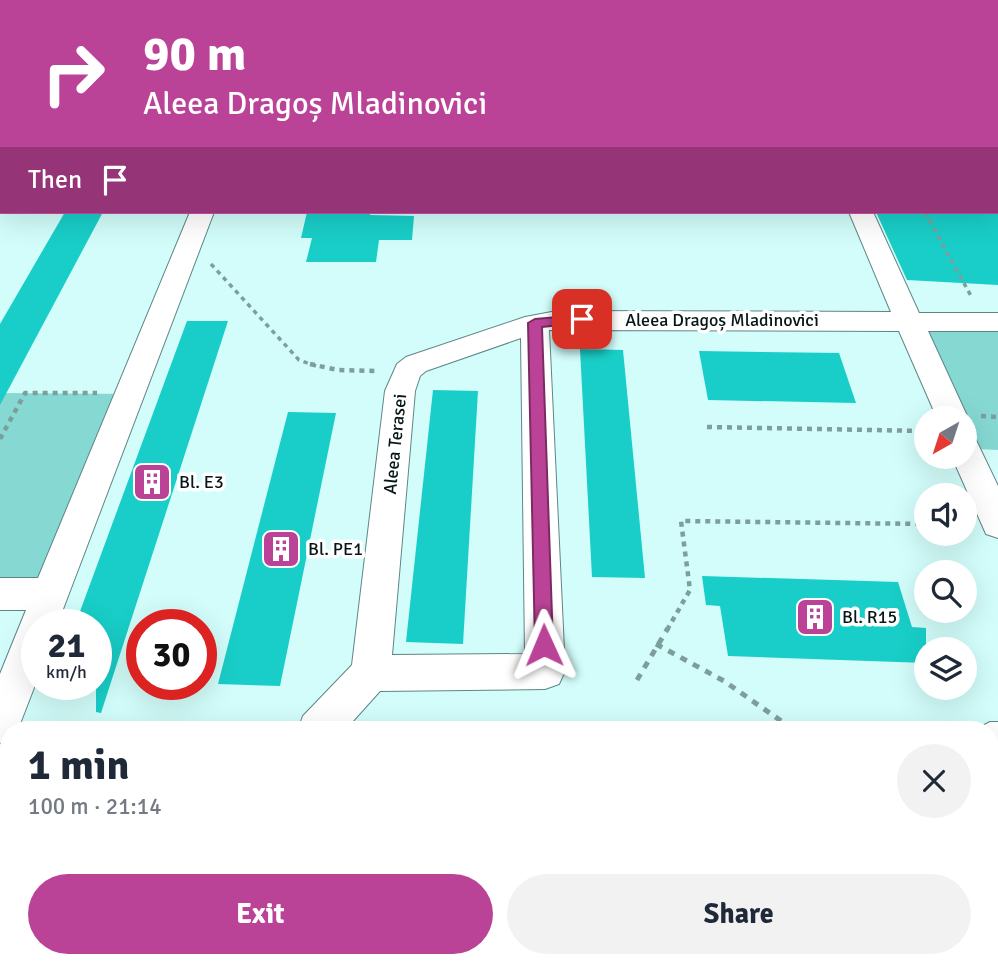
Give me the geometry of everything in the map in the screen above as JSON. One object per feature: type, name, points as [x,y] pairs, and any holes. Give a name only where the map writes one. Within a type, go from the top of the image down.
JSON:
[{"type":"street","points":[[45,609],[201,214]]},
{"type":"street","points":[[862,214],[947,406]]},
{"type":"street","name":"Aleea Dragoș Mladinovici","points":[[535,323],[582,319],[998,322]]},
{"type":"street","points":[[326,721],[371,673],[545,671],[535,323]]},
{"type":"street","name":"Aleea Terasei","points":[[371,673],[400,391],[407,371],[427,358],[535,323]]},
{"type":"street","points":[[974,469],[998,524]]},
{"type":"street","points":[[0,594],[29,609]]},
{"type":"street","points":[[1,721],[21,670]]},
{"type":"path","points":[[927,214],[971,296]]},
{"type":"path","points":[[191,240],[299,360],[316,368],[333,371],[407,371]]},
{"type":"path","points":[[0,439],[25,393],[130,394]]},
{"type":"path","points":[[707,427],[914,431]]},
{"type":"path","points":[[637,680],[690,590],[681,522],[914,524]]},
{"type":"path","points":[[656,644],[724,681],[781,721]]},
{"type":"shaded area","points":[[926,330],[998,331],[998,450],[978,449],[977,406],[959,406]]},
{"type":"shaded area","points":[[0,393],[130,394],[50,594],[0,594]]},
{"type":"building","points":[[64,214],[102,214],[0,405],[0,324]]},
{"type":"building","points":[[307,214],[414,216],[412,240],[379,240],[376,262],[306,262],[312,238],[301,238]]},
{"type":"building","points":[[877,214],[998,214],[998,285],[907,280]]},
{"type":"building","name":"Bl. E3","points":[[187,321],[228,321],[135,609],[126,609],[126,636],[112,679],[112,609],[81,609]]},
{"type":"building","points":[[580,349],[623,350],[645,578],[592,577]]},
{"type":"building","points":[[699,351],[839,353],[856,403],[708,400]]},
{"type":"building","points":[[433,390],[478,391],[463,644],[406,642]]},
{"type":"building","name":"Bl. PE1","points":[[288,412],[336,413],[280,686],[218,684]]},
{"type":"building","name":"Bl. R15","points":[[702,576],[898,582],[912,627],[926,628],[926,637],[914,637],[914,663],[728,656],[720,606],[706,605]]},
{"type":"building","name":"Bl. E3","points":[[96,700],[105,700],[101,713],[96,712]]},
{"type":"place","name":"Bl. E3","points":[[152,482]]},
{"type":"place","name":"Bl. PE1","points":[[281,549]]},
{"type":"place","name":"Bl. R15","points":[[815,617]]},
{"type":"route","points":[[544,645],[535,323],[582,319]]}]
